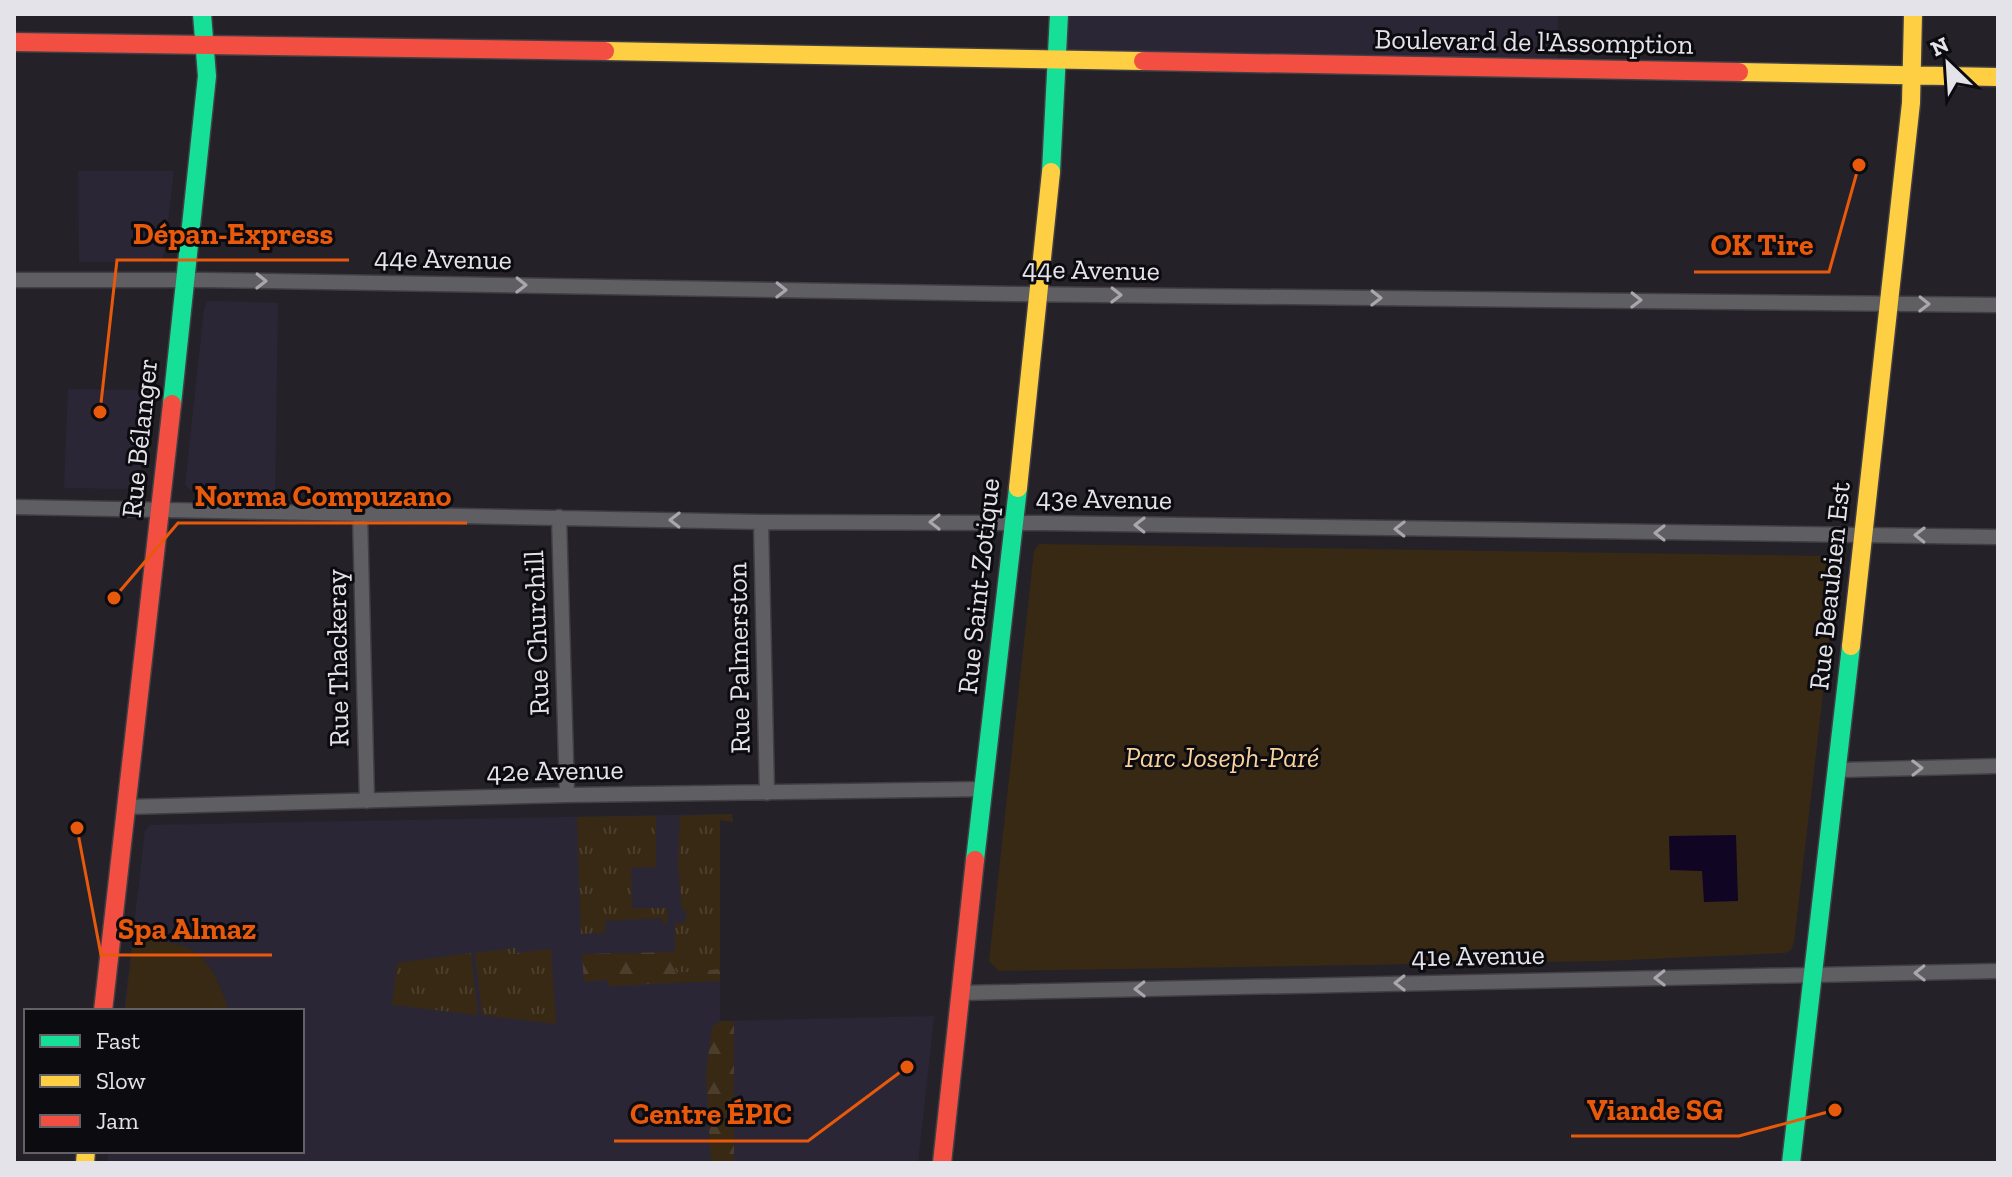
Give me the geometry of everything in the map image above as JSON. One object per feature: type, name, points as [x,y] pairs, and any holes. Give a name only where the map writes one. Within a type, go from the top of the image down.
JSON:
[{"type":"street","name":"Rue Bélanger","points":[[103,1009],[207,76],[202,14]]},
{"type":"street","name":"Rue Saint-Zotique","points":[[942,1163],[1038,295],[1058,89],[1059,14]]},
{"type":"street","name":"Rue Beaubien Est","points":[[1791,1163],[1839,770],[1911,103],[1913,14]]},
{"type":"street","name":"Boulevard de l'Assomption","points":[[14,42],[1058,58],[1998,77]]},
{"type":"street","name":"44e Avenue","points":[[14,280],[1998,305]]},
{"type":"street","name":"43e Avenue","points":[[14,507],[761,522],[1998,537]]},
{"type":"street","name":"Rue Thackeray","points":[[360,514],[367,801]]},
{"type":"street","name":"Rue Churchill","points":[[559,517],[567,795]]},
{"type":"street","name":"Rue Palmerston","points":[[761,522],[767,793]]},
{"type":"street","points":[[1839,770],[1998,766]]},
{"type":"street","name":"42e Avenue","points":[[127,807],[567,795],[984,789]]},
{"type":"street","name":"41e Avenue","points":[[959,993],[1998,971]]},
{"type":"shaded area","points":[[1059,14],[1558,14],[1557,70],[1058,58]]},
{"type":"shaded area","points":[[78,171],[174,171],[162,259],[155,262],[79,262]]},
{"type":"shaded area","points":[[207,302],[278,303],[275,492],[192,491],[185,485],[204,309]]},
{"type":"shaded area","points":[[68,389],[149,390],[139,482],[135,489],[64,488]]},
{"type":"shaded area","points":[[720,814],[720,1021],[934,1016],[918,1163],[107,1163],[109,1153],[304,1153],[304,1009],[124,1009],[145,831],[150,825]]},
{"type":"shaded area","points":[[1736,835],[1738,901],[1704,902],[1702,871],[1670,870],[1669,836]]},
{"type":"green space","name":"Parc Joseph-Paré","points":[[1039,544],[1828,556],[1838,565],[1791,950],[1785,953],[1603,961],[999,971],[989,961],[1034,551]]},
{"type":"green space","points":[[732,814],[733,822],[720,820],[720,969],[675,973],[675,923],[686,922],[678,866],[680,816]]},
{"type":"green space","points":[[656,816],[656,867],[631,868],[632,908],[668,908],[667,924],[663,924],[662,918],[605,921],[605,933],[581,934],[577,817]]},
{"type":"green space","points":[[133,939],[171,943],[192,950],[213,973],[228,1009],[125,1009]]},
{"type":"green space","points":[[515,948],[516,953],[551,949],[556,1024],[482,1015],[475,953]]},
{"type":"green space","points":[[675,952],[675,973],[720,969],[720,981],[608,986],[608,980],[584,982],[582,954]]},
{"type":"green space","points":[[471,953],[478,1015],[392,1005],[397,963]]},
{"type":"green space","points":[[720,1021],[734,1021],[734,1163],[711,1163],[706,1073],[712,1027]]},
{"type":"traffic: fast","points":[[172,404],[207,76],[202,14]]},
{"type":"traffic: fast","points":[[1051,172],[1059,14]]},
{"type":"traffic: fast","points":[[975,860],[1018,488]]},
{"type":"traffic: fast","points":[[1791,1163],[1851,646]]},
{"type":"traffic: slow","points":[[1851,646],[1911,103],[1913,14]]},
{"type":"traffic: slow","points":[[605,51],[1143,61]]},
{"type":"traffic: slow","points":[[1739,72],[1998,77]]},
{"type":"traffic: slow","points":[[1018,488],[1051,172]]},
{"type":"traffic: slow","points":[[85,1163],[86,1153]]},
{"type":"traffic: jam","points":[[14,42],[605,51]]},
{"type":"traffic: jam","points":[[1143,61],[1739,72]]},
{"type":"traffic: jam","points":[[103,1009],[172,404]]},
{"type":"traffic: jam","points":[[942,1163],[975,860]]},
{"type":"place","name":"OK Tire","points":[[1859,165]]},
{"type":"place","name":"Dépan-Express","points":[[100,412]]},
{"type":"place","name":"Norma Compuzano","points":[[114,598]]},
{"type":"place","name":"Spa Almaz","points":[[77,828]]},
{"type":"place","name":"Centre ÉPIC","points":[[907,1067]]},
{"type":"place","name":"Viande SG","points":[[1835,1110]]}]
